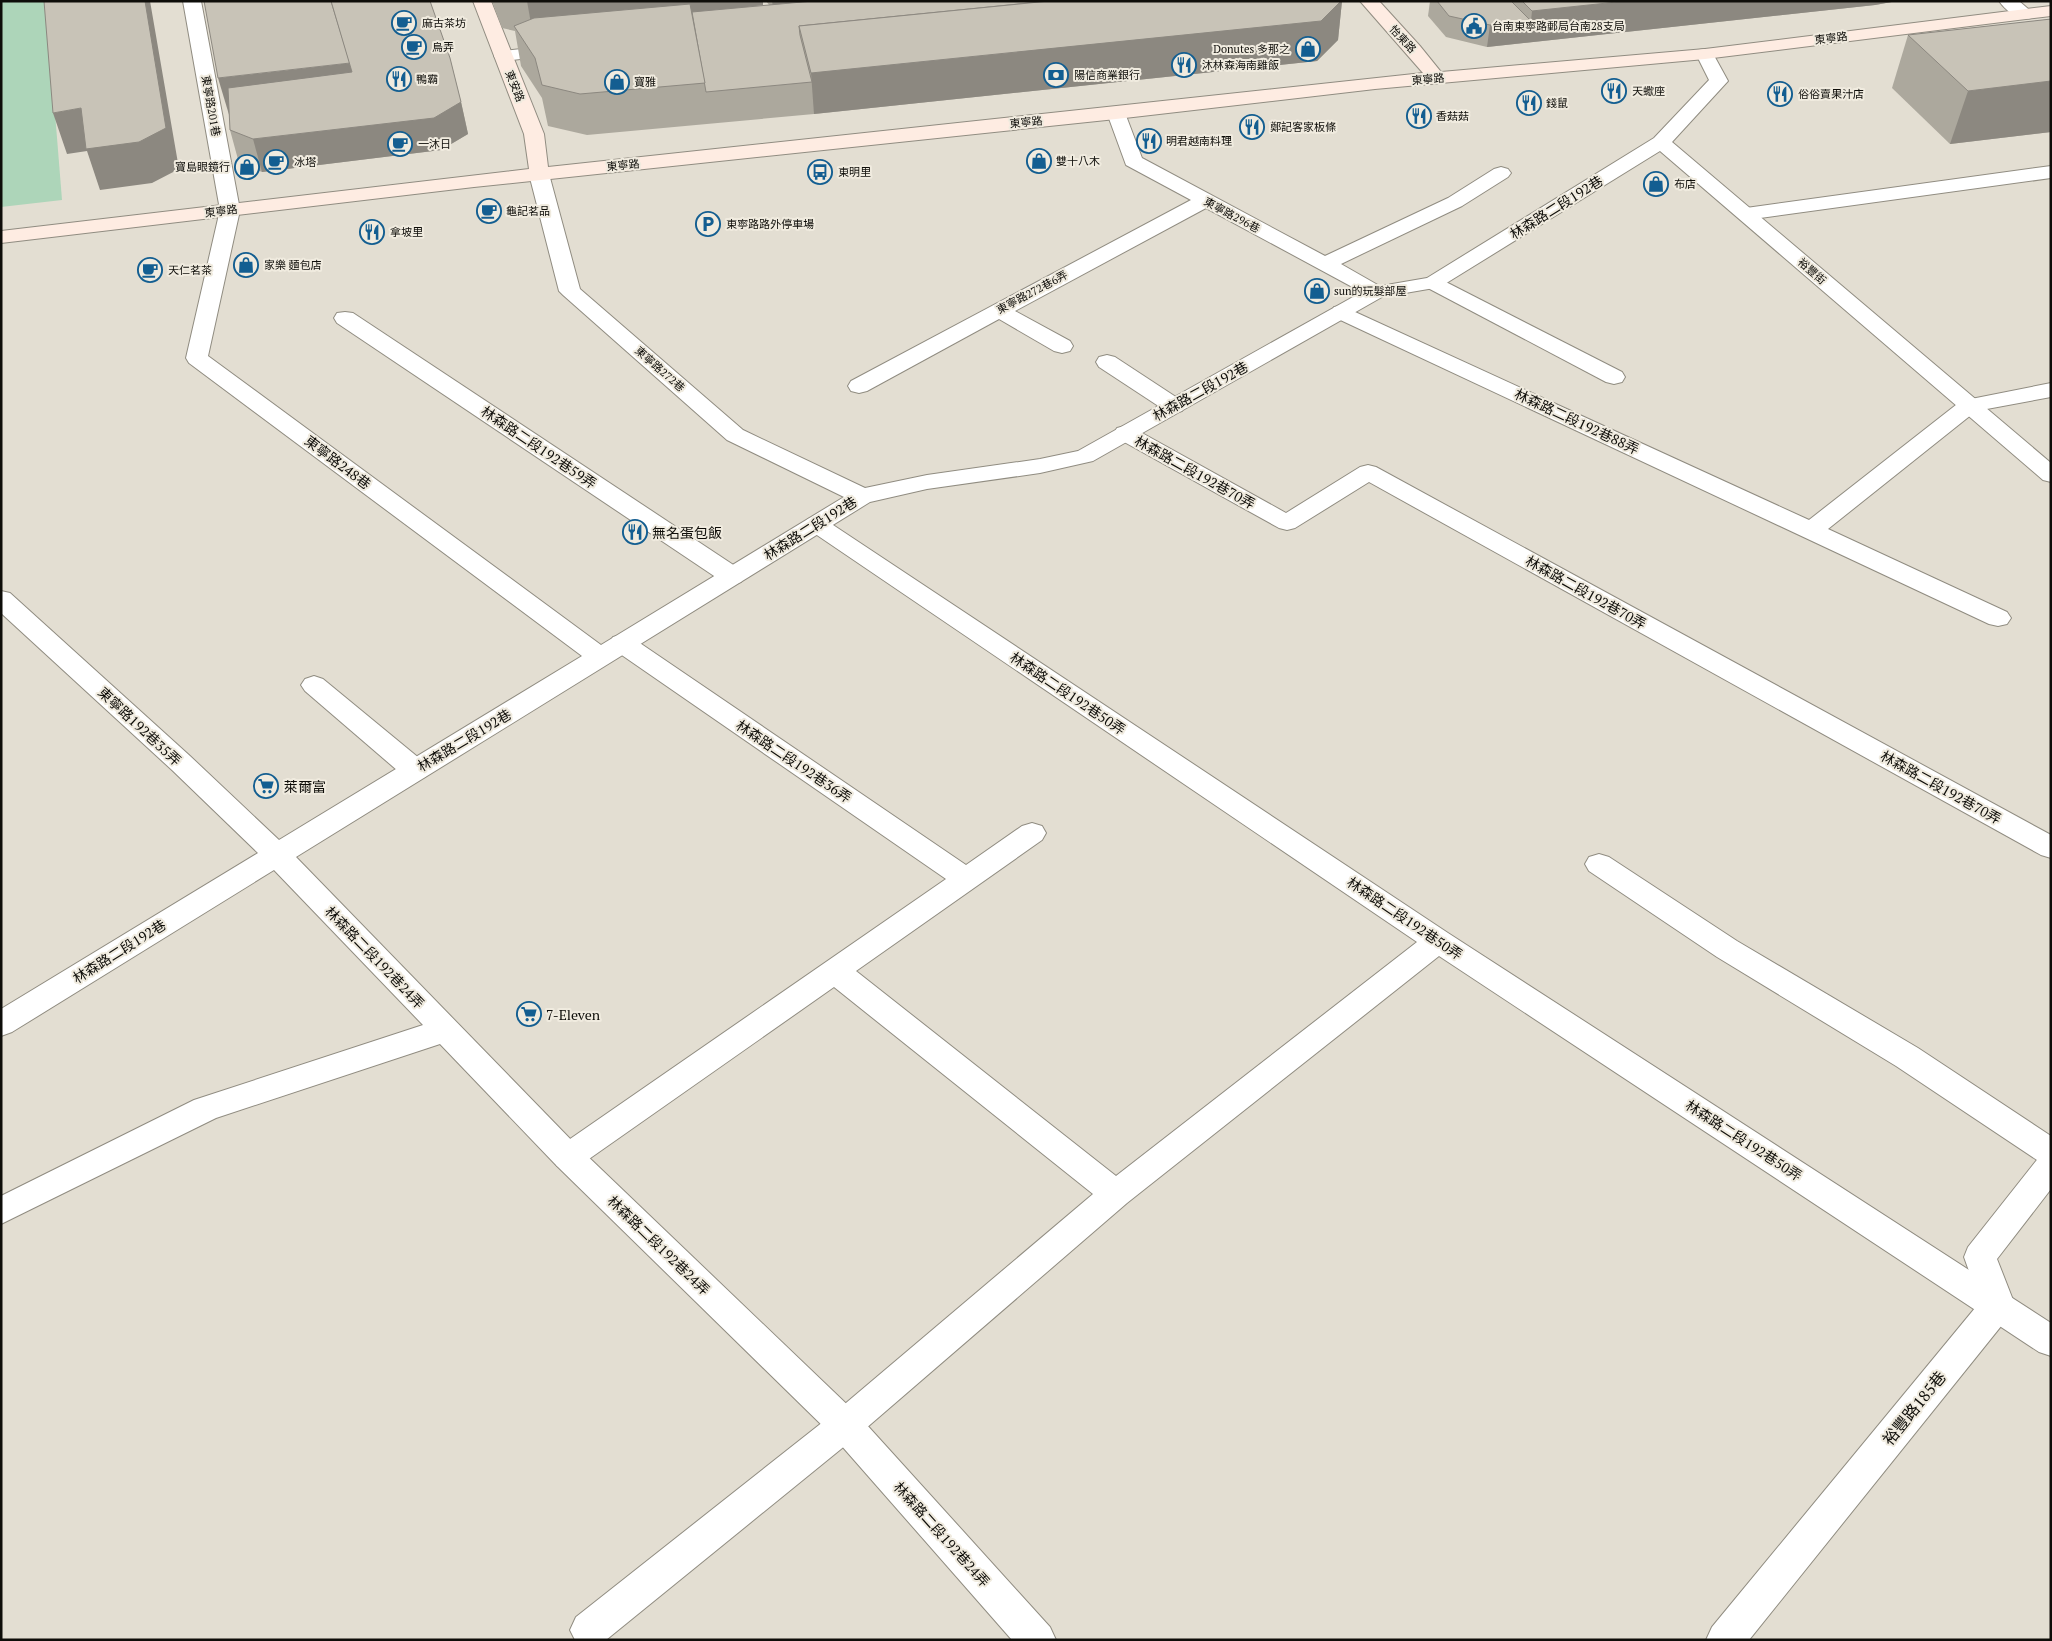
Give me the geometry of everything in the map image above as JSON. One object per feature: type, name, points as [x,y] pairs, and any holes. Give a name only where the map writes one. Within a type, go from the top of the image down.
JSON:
[{"type":"street","name":"東寧路201巷","points":[[192,1],[230,210]]},
{"type":"street","name":"東安路","points":[[482,1],[534,134],[539,174]]},
{"type":"street","name":"怡東路","points":[[1369,1],[1414,50],[1436,78]]},
{"type":"street","points":[[2008,1],[2025,14]]},
{"type":"street","name":"東寧路","points":[[1,237],[539,174],[1436,78],[1705,54],[2051,11]]},
{"type":"street","points":[[503,56],[572,49]]},
{"type":"street","points":[[1661,142],[1719,81],[1705,54]]},
{"type":"street","name":"東寧路296巷","points":[[1116,113],[1133,161],[1376,292]]},
{"type":"street","name":"裕豐街","points":[[1661,142],[2051,475]]},
{"type":"street","name":"林森路二段192巷","points":[[1,1024],[862,496],[927,482],[1040,466],[1085,456],[1376,292],[1434,283],[1661,142]]},
{"type":"street","points":[[1746,214],[2051,172]]},
{"type":"street","points":[[1325,264],[1455,202],[1501,173]]},
{"type":"street","name":"東寧路272巷","points":[[539,174],[570,290],[735,435],[862,496]]},
{"type":"street","name":"東寧路272巷6弄","points":[[859,386],[1206,200]]},
{"type":"street","name":"東寧路248巷","points":[[230,210],[197,358],[611,650]]},
{"type":"street","points":[[1434,283],[1614,377]]},
{"type":"street","points":[[998,310],[1062,346]]},
{"type":"street","name":"林森路二段192巷88弄","points":[[1342,312],[1998,618]]},
{"type":"street","name":"林森路二段192巷59弄","points":[[346,318],[732,576]]},
{"type":"street","points":[[1107,362],[1174,406]]},
{"type":"street","points":[[1812,530],[1969,406],[2051,390]]},
{"type":"street","name":"林森路二段192巷70弄","points":[[1125,433],[1286,523],[1368,472],[2051,848]]},
{"type":"street","name":"林森路二段192巷50弄","points":[[816,524],[1438,941],[2051,1340]]},
{"type":"street","name":"東寧路192巷35弄","points":[[1,599],[187,769],[277,855]]},
{"type":"street","name":"林森路二段192巷36弄","points":[[611,650],[967,879]]},
{"type":"street","points":[[314,685],[415,770]]},
{"type":"street","points":[[568,1157],[1032,833]]},
{"type":"street","name":"林森路二段192巷24弄","points":[[277,855],[568,1157],[845,1425],[1037,1640]]},
{"type":"street","points":[[1599,864],[1727,949],[1908,1057],[2051,1153]]},
{"type":"street","points":[[589,1630],[845,1425],[1116,1194],[1438,941]]},
{"type":"street","points":[[835,971],[1116,1194]]},
{"type":"street","points":[[1,1211],[205,1109],[444,1030]]},
{"type":"street","points":[[1998,1306],[1980,1258],[2051,1165]]},
{"type":"street","name":"裕豐路185巷","points":[[1725,1640],[1998,1306]]},
{"type":"green space","points":[[1,1],[46,1],[62,200],[1,207]]},
{"type":"building","points":[[44,1],[145,1],[166,128],[139,142],[86,149],[81,108],[53,113]]},
{"type":"building","points":[[204,1],[331,1],[350,63],[218,78]]},
{"type":"building","points":[[331,1],[430,1],[450,58],[461,102],[434,118],[253,139],[230,130],[228,88],[352,72]]},
{"type":"building","points":[[813,1],[1049,1],[799,26],[812,82],[706,92],[692,12]]},
{"type":"building","points":[[1049,1],[1341,1],[1321,21],[811,73],[799,26]]},
{"type":"building","points":[[1437,1],[1511,1],[1531,21],[1490,25],[1449,16]]},
{"type":"building","points":[[1522,1],[1626,1],[1532,11]]},
{"type":"building","points":[[690,4],[705,83],[580,94],[542,85],[535,58],[514,26],[534,18]]},
{"type":"building","points":[[2051,19],[2051,81],[1968,91],[1908,35]]},
{"type":"place","name":"麻古茶坊","points":[[404,23]]},
{"type":"place","name":"台南東寧路郵局台南28支局","points":[[1474,26]]},
{"type":"place","name":"烏弄","points":[[414,47]]},
{"type":"place","name":"Donutes 多那之","points":[[1308,49]]},
{"type":"place","name":"沐林森海南雞飯","points":[[1184,65]]},
{"type":"place","name":"陽信商業銀行","points":[[1056,75]]},
{"type":"place","name":"鴨霸","points":[[399,79]]},
{"type":"place","name":"寶雅","points":[[617,82]]},
{"type":"place","name":"天蠍座","points":[[1614,91]]},
{"type":"place","name":"俗俗賣果汁店","points":[[1780,94]]},
{"type":"place","name":"錢鼠","points":[[1529,103]]},
{"type":"place","name":"香菇菇","points":[[1419,116]]},
{"type":"place","name":"鄭記客家板條","points":[[1252,127]]},
{"type":"place","name":"明君越南料理","points":[[1149,141]]},
{"type":"place","name":"一沐日","points":[[400,144]]},
{"type":"place","name":"雙十八木","points":[[1039,161]]},
{"type":"place","name":"冰塔","points":[[276,162]]},
{"type":"place","name":"寶島眼鏡行","points":[[247,167]]},
{"type":"place","name":"東明里","points":[[820,172]]},
{"type":"place","name":"布店","points":[[1656,184]]},
{"type":"place","name":"龜記茗品","points":[[489,211]]},
{"type":"place","name":"東寧路路外停車場","points":[[708,224]]},
{"type":"place","name":"拿坡里","points":[[372,232]]},
{"type":"place","name":"家樂 麵包店","points":[[246,265]]},
{"type":"place","name":"天仁茗茶","points":[[150,270]]},
{"type":"place","name":"sun的玩髮部屋","points":[[1317,291]]},
{"type":"place","name":"無名蛋包飯","points":[[635,532]]},
{"type":"place","name":"萊爾富","points":[[266,786]]},
{"type":"place","name":"7-Eleven","points":[[529,1014]]}]
